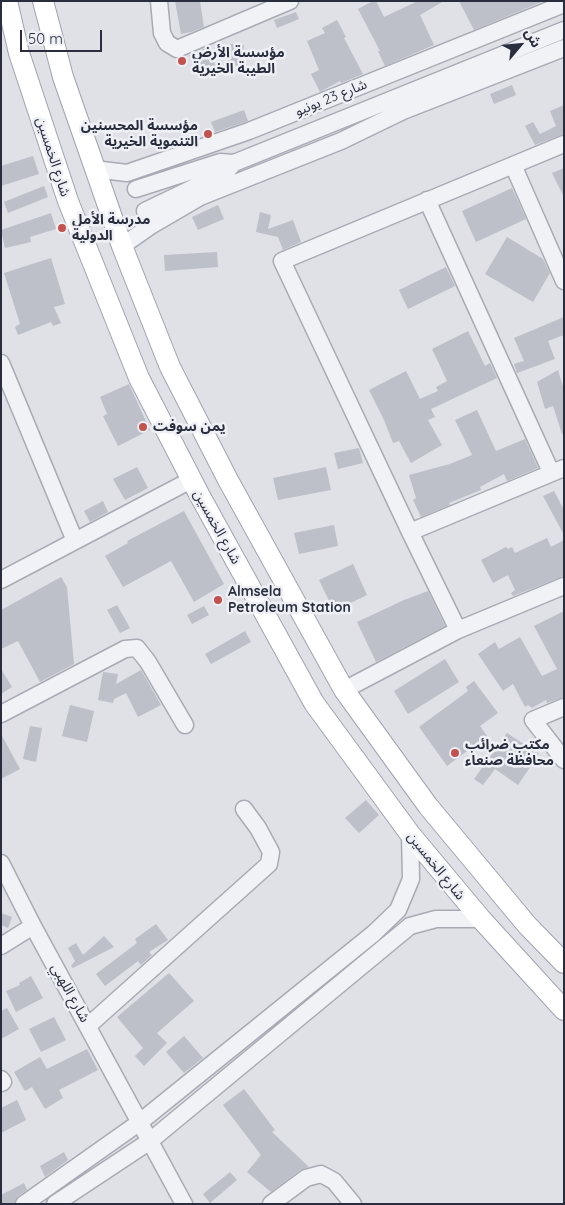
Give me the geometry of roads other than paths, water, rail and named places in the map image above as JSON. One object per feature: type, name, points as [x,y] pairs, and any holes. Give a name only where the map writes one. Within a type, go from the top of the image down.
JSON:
[{"type":"main road","name":"شارع الخمسين","points":[[7,1],[19,53],[68,201],[139,378],[195,488],[314,703],[410,834],[481,920],[564,1010]]},
{"type":"main road","points":[[43,1],[63,77],[122,246],[170,367],[228,480],[344,690],[428,806],[527,925],[564,963]]},
{"type":"main road","points":[[195,488],[228,480]]},
{"type":"main road","points":[[233,556],[262,540]]},
{"type":"street","points":[[159,1],[162,33],[167,43],[177,49],[290,1]]},
{"type":"street","name":"شارع 23 يونيو","points":[[94,169],[127,173],[249,131],[564,4]]},
{"type":"street","points":[[136,190],[220,162],[234,163],[564,30]]},
{"type":"street","points":[[148,218],[341,141],[403,111],[562,52]]},
{"type":"street","points":[[458,630],[282,261],[564,144]]},
{"type":"street","points":[[122,246],[148,218],[226,172],[234,163]]},
{"type":"street","points":[[513,165],[564,281]]},
{"type":"street","points":[[127,173],[148,218]]},
{"type":"street","points":[[410,532],[557,470],[428,200]]},
{"type":"street","points":[[1,363],[75,541]]},
{"type":"street","points":[[1,580],[75,541],[195,488]]},
{"type":"street","points":[[344,690],[458,630],[564,586]]},
{"type":"street","points":[[1,714],[125,649],[137,648],[148,662],[185,725]]},
{"type":"street","points":[[564,708],[534,720],[564,760]]},
{"type":"street","points":[[88,1026],[270,864],[271,852],[258,828],[244,809]]},
{"type":"street","points":[[24,1204],[140,1122],[343,958],[398,910],[411,879],[410,834]]},
{"type":"street","name":"شارع اللهبي","points":[[1,863],[33,926],[184,1204]]},
{"type":"street","points":[[398,910],[410,913],[412,919],[410,926]]},
{"type":"street","points":[[55,1204],[150,1141],[410,926],[436,920],[481,920]]},
{"type":"street","points":[[1,946],[33,926]]},
{"type":"street","points":[[1,1079],[3,1082],[1,1083]]},
{"type":"street","points":[[271,1204],[306,1178],[321,1174],[334,1180],[353,1204]]},
{"type":"place","name":"مؤسسة الأرض الطيبة الخيرية","points":[[182,61]]},
{"type":"place","name":"مؤسسة المحسنين التنموية الخيرية","points":[[208,134]]},
{"type":"place","name":"مدرسة الأمل الدولية","points":[[62,228]]},
{"type":"place","name":"يمن سوفت","points":[[143,427]]},
{"type":"place","name":"Almsela Petroleum Station","points":[[218,600]]},
{"type":"place","name":"مكتب ضرائب محافظة صنعاء","points":[[455,753]]}]
